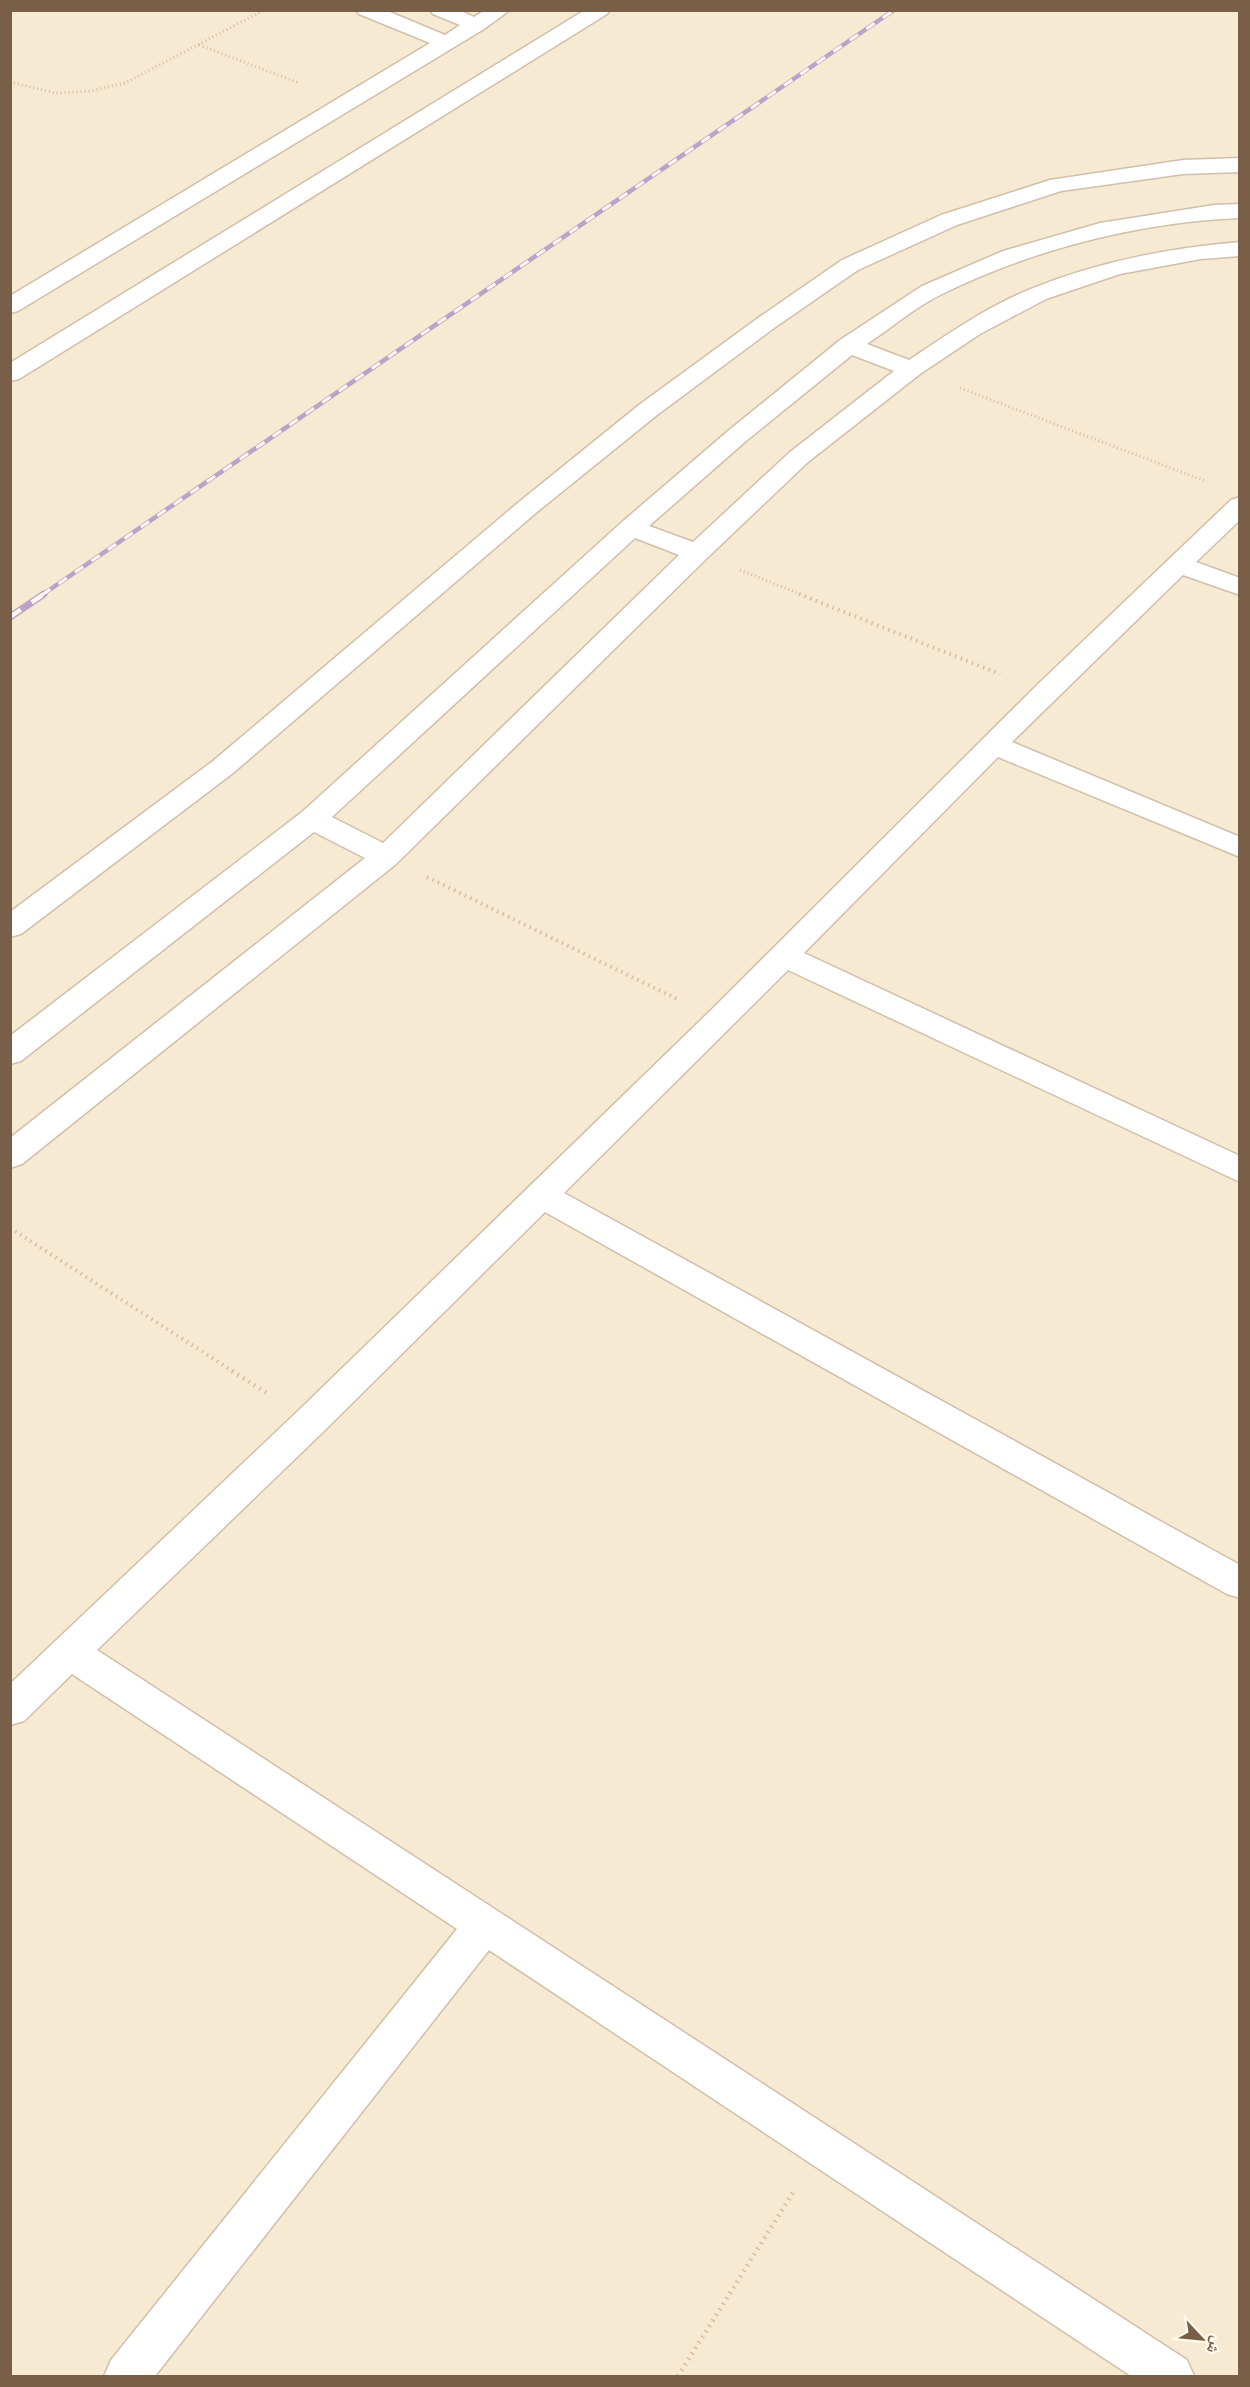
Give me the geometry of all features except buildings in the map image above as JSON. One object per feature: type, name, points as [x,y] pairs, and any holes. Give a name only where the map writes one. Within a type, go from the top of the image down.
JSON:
[{"type":"street","points":[[366,10],[447,43]]},
{"type":"street","points":[[440,10],[477,25]]},
{"type":"street","points":[[10,306],[500,10]]},
{"type":"street","points":[[10,374],[600,10]]},
{"type":"street","points":[[10,927],[224,767],[528,507],[648,410],[766,323],[850,265],[949,220],[1058,185],[1183,167],[1239,165]]},
{"type":"street","points":[[10,1053],[312,819],[631,528],[737,436],[849,345],[930,291],[1011,256],[1100,230],[1214,212],[1239,211]]},
{"type":"street","points":[[10,1156],[386,857],[697,553],[799,457],[911,369],[972,329],[1038,294],[1115,268],[1201,252],[1239,249]]},
{"type":"street","points":[[849,345],[911,369]]},
{"type":"street","points":[[10,1709],[311,1421],[784,957],[1046,692],[1239,505]]},
{"type":"street","points":[[631,528],[697,553]]},
{"type":"street","points":[[1178,564],[1239,587]]},
{"type":"street","points":[[994,745],[1239,848]]},
{"type":"street","points":[[312,819],[386,857]]},
{"type":"street","points":[[784,957],[1239,1170]]},
{"type":"street","points":[[541,1195],[1239,1583]]},
{"type":"street","points":[[70,1652],[1171,2376]]},
{"type":"street","points":[[127,2376],[484,1926]]},
{"type":"path","points":[[10,82],[55,93],[91,91],[125,83],[264,10]]},
{"type":"path","points":[[199,45],[348,103]]},
{"type":"path","points":[[911,369],[1207,482]]},
{"type":"path","points":[[697,553],[1046,692]]},
{"type":"path","points":[[386,857],[720,1020]]},
{"type":"path","points":[[10,1228],[311,1421]]},
{"type":"path","points":[[678,2376],[821,2147]]},
{"type":"shaded area","points":[[11,11],[1239,11],[1239,2376],[11,2376]]},
{"type":"railway","points":[[42,595],[894,10]]},
{"type":"railway","points":[[10,617],[44,594]]}]
